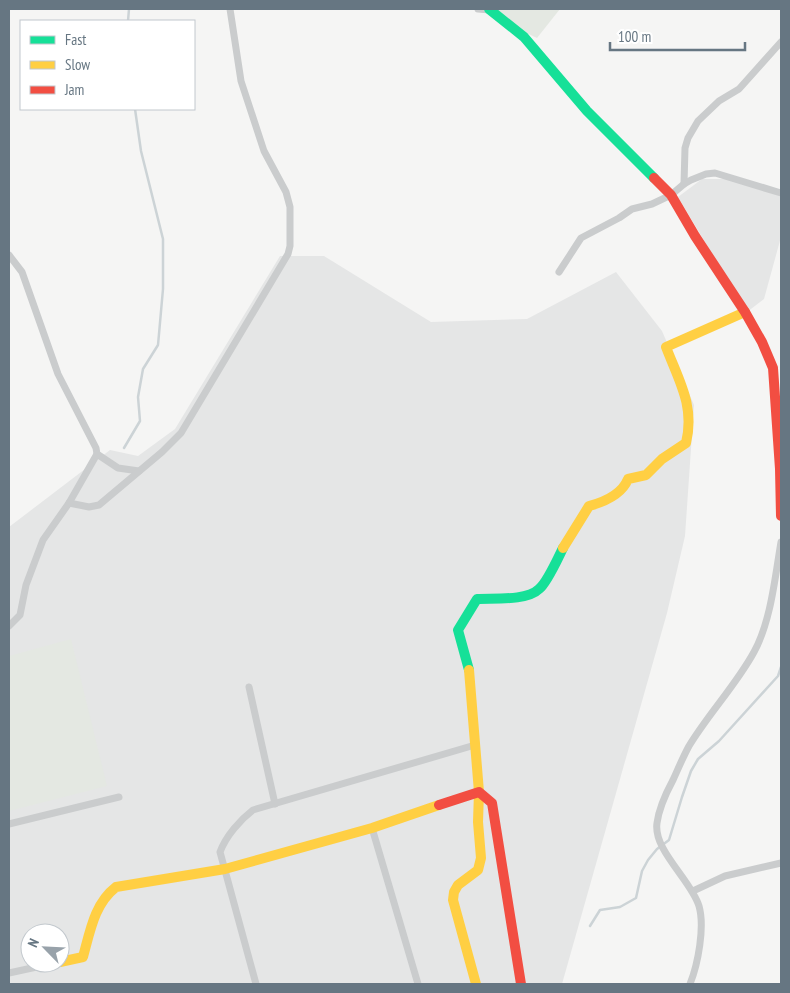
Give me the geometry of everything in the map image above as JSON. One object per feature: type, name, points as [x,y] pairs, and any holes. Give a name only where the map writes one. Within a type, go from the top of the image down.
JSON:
[{"type":"street","points":[[69,503],[89,507],[99,505],[140,471],[181,433],[275,277],[289,250],[288,199],[264,151],[241,82],[230,9]]},
{"type":"street","points":[[478,9],[489,10],[524,38],[587,111],[671,195],[695,236],[745,312],[762,342],[772,368],[781,468],[781,516]]},
{"type":"street","points":[[684,184],[688,138],[698,121],[719,101],[739,89],[781,42]]},
{"type":"street","points":[[559,272],[581,238],[632,209],[652,204],[671,195],[684,184],[706,174],[715,173],[781,193]]},
{"type":"street","points":[[9,255],[22,272],[58,374],[96,448],[97,454],[69,503],[43,540],[26,585],[20,615],[9,626]]},
{"type":"street","points":[[476,984],[454,900],[454,892],[458,885],[478,870],[480,865],[479,792],[469,667],[458,630],[478,599],[522,597],[540,589],[589,506],[601,503],[620,492],[626,487],[628,479],[646,475],[662,459],[686,443],[689,430],[688,404],[666,347],[745,312]]},
{"type":"street","points":[[97,454],[118,468],[140,471]]},
{"type":"street","points":[[690,984],[701,939],[702,922],[699,906],[693,891],[664,850],[658,837],[657,822],[664,797],[689,746],[748,662],[760,641],[781,542]]},
{"type":"street","points":[[249,687],[275,804]]},
{"type":"street","points":[[256,984],[220,852],[223,842],[246,816],[253,810],[475,745]]},
{"type":"street","points":[[70,960],[83,957],[96,914],[110,890],[129,884],[224,870],[372,828],[479,792]]},
{"type":"street","points":[[479,792],[492,803],[521,984]]},
{"type":"street","points":[[9,824],[119,797]]},
{"type":"street","points":[[372,828],[418,984]]},
{"type":"street","points":[[693,891],[725,876],[781,863]]},
{"type":"shaded area","points":[[494,9],[560,9],[537,38],[514,27]]},
{"type":"shaded area","points":[[702,179],[727,179],[781,196],[781,237],[764,299],[747,312],[678,197]]},
{"type":"shaded area","points":[[280,256],[324,256],[431,322],[527,319],[616,272],[662,331],[694,405],[685,536],[667,613],[562,984],[9,984],[9,527],[110,450],[138,456],[175,429]]},
{"type":"shaded area","points":[[71,639],[107,786],[9,811],[9,656]]},
{"type":"waterway","points":[[128,20],[129,9]]},
{"type":"waterway","points":[[124,448],[140,421],[138,397],[143,369],[158,345],[163,289],[163,239],[141,151],[135,110]]},
{"type":"waterway","points":[[590,926],[600,910],[620,907],[636,898],[642,871],[648,860],[657,849],[669,840],[691,771],[698,759],[719,741],[778,676],[781,667]]},
{"type":"traffic: fast","points":[[489,9],[524,37],[587,111],[654,178]]},
{"type":"traffic: fast","points":[[469,670],[458,630],[477,599],[510,598],[534,593],[542,586],[563,548]]},
{"type":"traffic: slow","points":[[563,548],[589,506],[612,497],[628,479],[646,475],[662,459],[686,443],[689,417],[687,405],[666,347],[745,312]]},
{"type":"traffic: slow","points":[[469,670],[479,792],[478,822],[481,858],[478,870],[458,885],[454,892],[453,900],[476,984]]},
{"type":"traffic: slow","points":[[70,960],[83,957],[98,910],[116,887],[225,869],[372,828],[439,805]]},
{"type":"traffic: jam","points":[[654,178],[671,195],[695,236],[745,312],[762,342],[773,368],[780,469],[781,516]]},
{"type":"traffic: jam","points":[[439,805],[479,792],[492,803],[521,984]]}]
